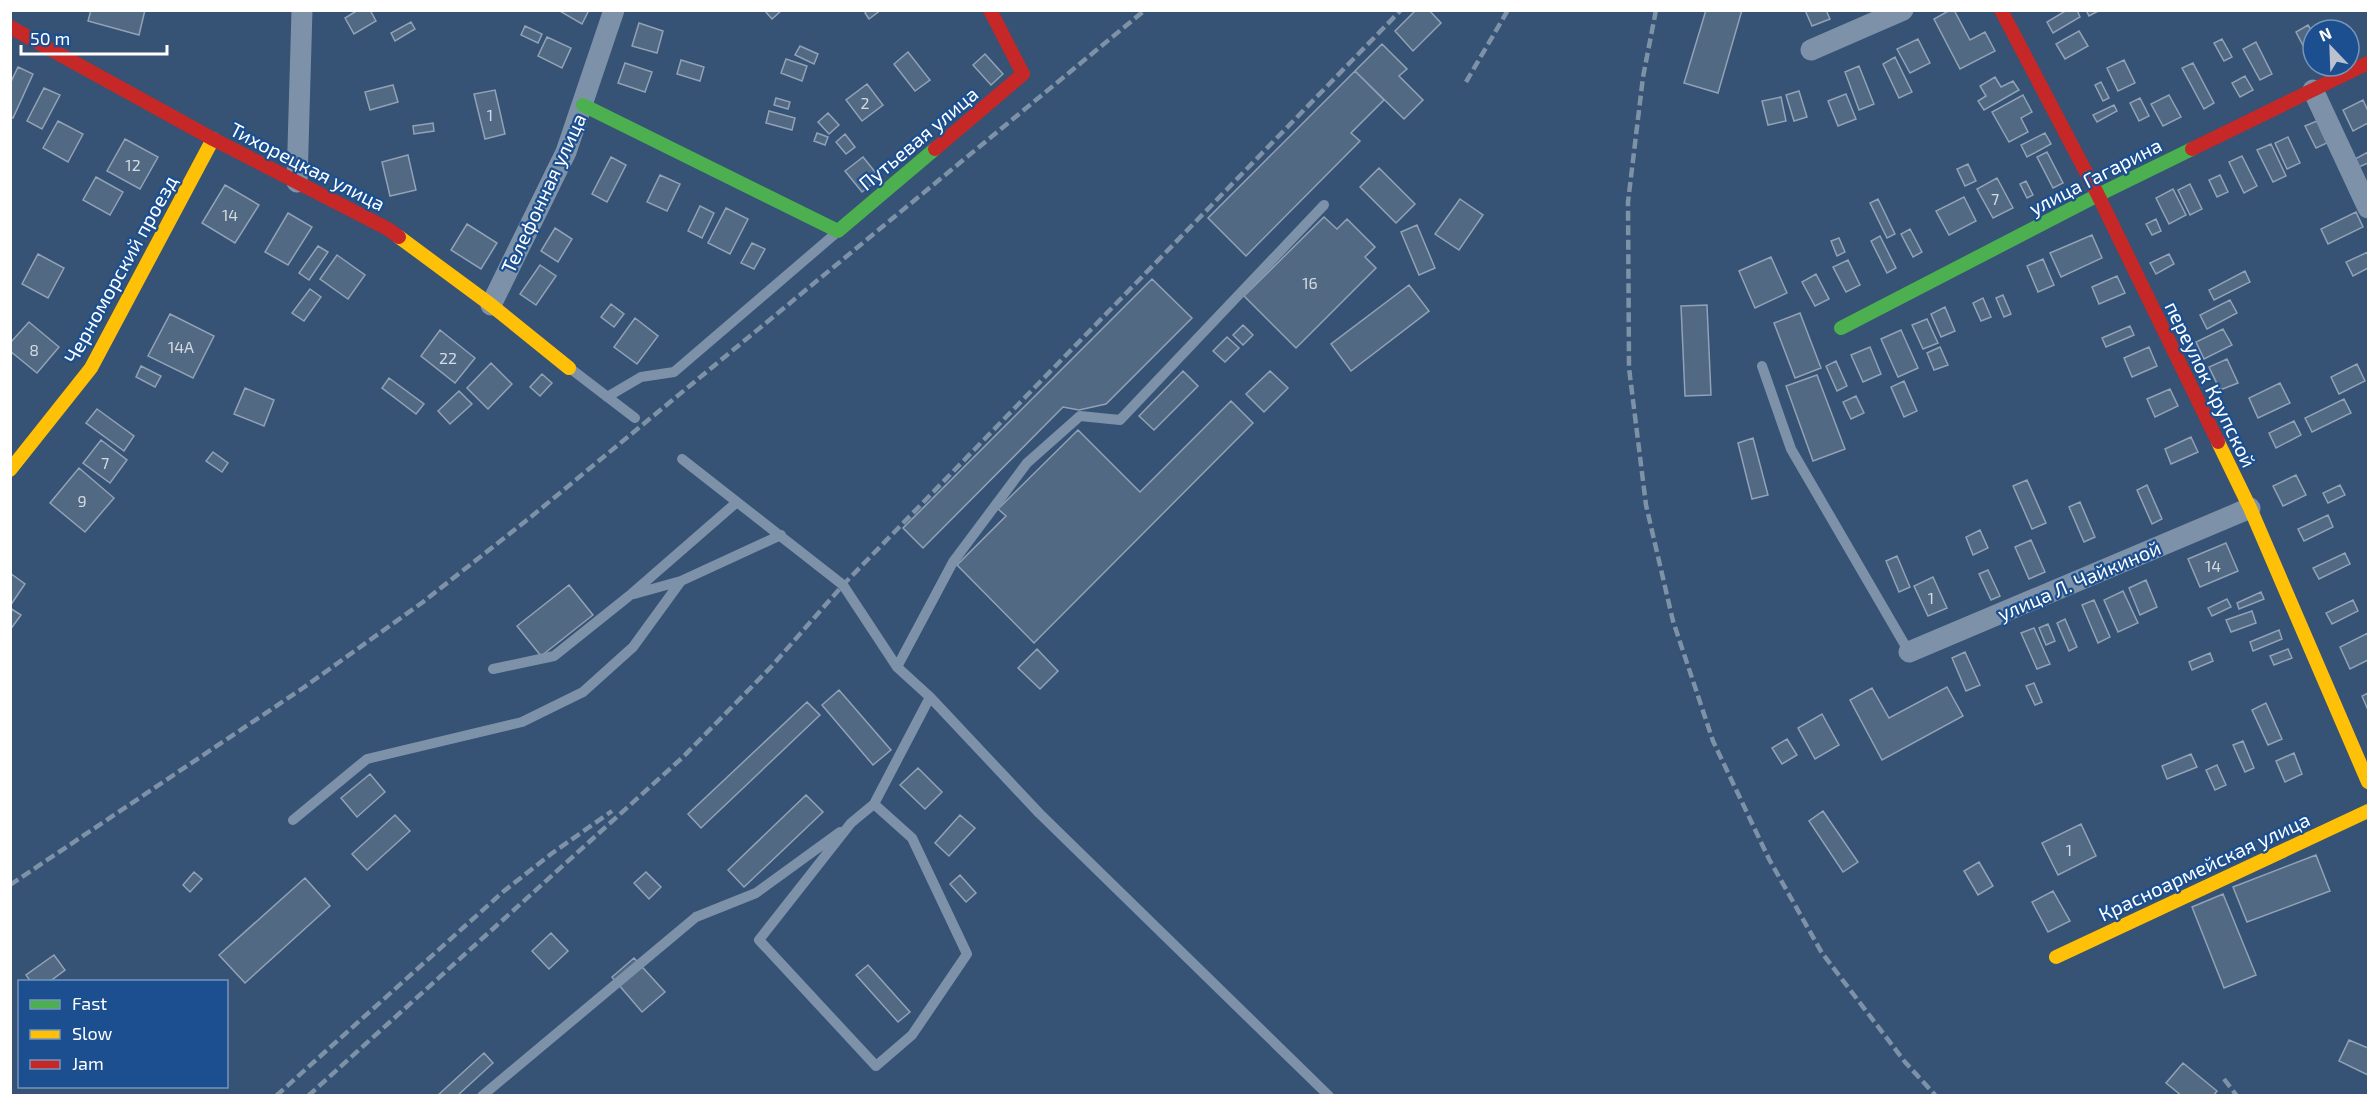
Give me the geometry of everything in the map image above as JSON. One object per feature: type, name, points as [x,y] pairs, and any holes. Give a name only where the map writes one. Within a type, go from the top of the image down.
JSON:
[{"type":"street","points":[[297,182],[302,10]]},
{"type":"street","name":"Телефонная улица","points":[[491,304],[566,152],[614,10]]},
{"type":"street","name":"Путьевая улица","points":[[838,231],[1023,74],[990,10]]},
{"type":"street","points":[[1811,51],[1903,10]]},
{"type":"street","name":"переулок Крупской","points":[[2001,10],[2098,195],[2250,508],[2368,782]]},
{"type":"street","name":"Тихорецкая улица","points":[[10,27],[213,139],[388,229],[491,304],[569,368]]},
{"type":"street","name":"улица Гагарина","points":[[1841,328],[2098,195],[2368,63]]},
{"type":"street","points":[[2313,90],[2368,207]]},
{"type":"street","points":[[583,105],[838,231]]},
{"type":"street","name":"Черноморский проезд","points":[[10,470],[91,369],[213,139]]},
{"type":"street","name":"улица Л. Чайкиной","points":[[1909,652],[2250,508]]},
{"type":"street","name":"Красноармейская улица","points":[[2056,957],[2368,811]]},
{"type":"lane","points":[[897,667],[953,562],[1027,463],[1080,416],[1120,420],[1324,206]]},
{"type":"lane","points":[[606,397],[641,377],[674,372],[838,231]]},
{"type":"lane","points":[[1762,366],[1791,449],[1909,652]]},
{"type":"lane","points":[[569,368],[635,418]]},
{"type":"lane","points":[[682,459],[843,585],[897,667],[930,697],[1039,813],[1329,1095]]},
{"type":"lane","points":[[494,669],[554,656],[629,596],[737,502]]},
{"type":"lane","points":[[629,596],[681,581],[780,535]]},
{"type":"lane","points":[[293,819],[367,759],[522,722],[582,692],[633,646],[681,581]]},
{"type":"lane","points":[[482,1095],[696,917],[756,892],[852,823],[874,804],[930,697]]},
{"type":"lane","points":[[852,823],[759,940],[876,1066],[912,1035],[967,954],[912,838],[874,804]]},
{"type":"building","points":[[91,10],[145,10],[139,35],[88,21]]},
{"type":"building","points":[[358,10],[370,10],[376,21],[354,34],[345,18]]},
{"type":"building","points":[[558,10],[589,10],[582,24]]},
{"type":"building","points":[[764,10],[782,10],[772,19]]},
{"type":"building","points":[[868,10],[881,10],[869,19],[865,13]]},
{"type":"building","points":[[1416,10],[1429,10],[1441,23],[1413,51],[1395,31]]},
{"type":"building","points":[[1706,10],[1742,10],[1718,93],[1684,83]]},
{"type":"building","points":[[1805,10],[1826,10],[1830,19],[1812,26]]},
{"type":"building","points":[[1954,10],[1970,40],[1985,32],[1995,51],[1960,69],[1934,19]]},
{"type":"building","points":[[2067,10],[2077,10],[2080,17],[2053,33],[2047,22]]},
{"type":"building","points":[[2086,10],[2100,10],[2089,16]]},
{"type":"building","points":[[411,22],[415,29],[395,41],[391,33]]},
{"type":"building","points":[[639,23],[663,31],[657,53],[632,46]]},
{"type":"building","points":[[525,26],[542,34],[538,43],[521,35]]},
{"type":"building","points":[[2301,29],[2301,42],[2296,32]]},
{"type":"building","points":[[2079,31],[2088,46],[2065,59],[2056,44]]},
{"type":"building","points":[[547,37],[571,48],[562,68],[538,56]]},
{"type":"building","points":[[1918,39],[1930,63],[1910,73],[1897,49]]},
{"type":"building","points":[[2222,39],[2232,57],[2224,61],[2214,43]]},
{"type":"building","points":[[2256,42],[2272,74],[2260,80],[2243,49]]},
{"type":"building","points":[[1382,44],[1407,69],[1399,76],[1423,100],[1404,119],[1355,71]]},
{"type":"building","points":[[800,46],[818,54],[814,64],[795,55]]},
{"type":"building","points":[[908,52],[930,80],[915,91],[894,64]]},
{"type":"building","points":[[985,54],[1003,74],[991,85],[973,65]]},
{"type":"building","points":[[1895,57],[1912,92],[1899,98],[1883,64]]},
{"type":"building","points":[[786,59],[807,66],[802,81],[781,73]]},
{"type":"building","points":[[681,60],[704,67],[700,81],[677,74]]},
{"type":"building","points":[[2124,60],[2135,83],[2118,91],[2107,68]]},
{"type":"building","points":[[625,63],[652,72],[645,92],[618,83]]},
{"type":"building","points":[[2193,63],[2214,103],[2204,109],[2182,68]]},
{"type":"building","points":[[1859,66],[1874,104],[1859,110],[1845,72]]},
{"type":"building","points":[[18,67],[33,74],[13,118],[10,117],[10,84]]},
{"type":"building","points":[[1355,71],[1384,100],[1351,133],[1360,141],[1246,256],[1208,218]]},
{"type":"building","points":[[2245,76],[2253,90],[2240,97],[2232,83]]},
{"type":"building","points":[[1995,77],[2001,87],[2013,81],[2019,90],[1984,110],[1978,101],[1986,96],[1980,86]]},
{"type":"building","points":[[2101,82],[2109,98],[2103,101],[2095,85]]},
{"type":"building","points":[[867,84],[883,105],[862,121],[846,100]]},
{"type":"building","points":[[393,85],[398,102],[370,110],[365,92]]},
{"type":"building","points":[[44,88],[60,95],[42,129],[27,121]]},
{"type":"building","points":[[495,90],[505,134],[485,139],[474,94]]},
{"type":"building","points":[[1799,91],[1807,117],[1794,121],[1786,95]]},
{"type":"building","points":[[1846,94],[1856,119],[1838,126],[1828,101]]},
{"type":"building","points":[[2023,95],[2032,112],[2021,118],[2028,132],[2009,142],[1992,112]]},
{"type":"building","points":[[2169,95],[2181,117],[2163,126],[2151,104]]},
{"type":"building","points":[[1781,97],[1786,121],[1768,125],[1762,101]]},
{"type":"building","points":[[776,98],[790,102],[788,109],[774,105]]},
{"type":"building","points":[[2140,98],[2149,116],[2139,121],[2130,103]]},
{"type":"building","points":[[2363,100],[2368,111],[2368,123],[2353,131],[2343,110]]},
{"type":"building","points":[[2114,105],[2117,111],[2097,122],[2093,115]]},
{"type":"building","points":[[769,111],[795,118],[792,130],[766,123]]},
{"type":"building","points":[[828,113],[839,125],[829,134],[818,122]]},
{"type":"building","points":[[58,121],[83,134],[68,162],[43,148]]},
{"type":"building","points":[[2317,121],[2327,143],[2316,148],[2305,126]]},
{"type":"building","points":[[433,123],[434,131],[414,134],[413,126]]},
{"type":"building","points":[[817,133],[828,137],[825,145],[814,141]]},
{"type":"building","points":[[2045,133],[2051,144],[2027,157],[2021,145]]},
{"type":"building","points":[[845,134],[855,147],[846,154],[836,142]]},
{"type":"building","points":[[2288,137],[2300,163],[2287,169],[2275,143]]},
{"type":"building","points":[[125,139],[158,157],[140,189],[107,171]]},
{"type":"building","points":[[2271,144],[2286,176],[2273,182],[2257,150]]},
{"type":"building","points":[[2047,152],[2063,183],[2053,188],[2037,157]]},
{"type":"building","points":[[2368,152],[2368,163],[2359,167],[2355,159]]},
{"type":"building","points":[[408,155],[416,190],[390,196],[382,162]]},
{"type":"building","points":[[2242,156],[2257,186],[2244,193],[2229,162]]},
{"type":"building","points":[[611,157],[626,165],[607,202],[592,194]]},
{"type":"building","points":[[863,157],[880,178],[862,192],[845,171]]},
{"type":"building","points":[[1968,164],[1976,181],[1965,186],[1957,169]]},
{"type":"building","points":[[1379,168],[1415,204],[1396,223],[1360,187]]},
{"type":"building","points":[[660,175],[680,184],[667,211],[647,202]]},
{"type":"building","points":[[2220,175],[2228,192],[2217,197],[2209,180]]},
{"type":"building","points":[[96,177],[123,192],[110,215],[83,200]]},
{"type":"building","points":[[1997,178],[2013,208],[1993,218],[1977,189]]},
{"type":"building","points":[[2026,181],[2033,195],[2027,198],[2020,184]]},
{"type":"building","points":[[2190,184],[2202,209],[2190,215],[2178,190]]},
{"type":"building","points":[[225,185],[259,205],[235,243],[202,223]]},
{"type":"building","points":[[2173,189],[2186,215],[2169,224],[2156,198]]},
{"type":"building","points":[[1964,197],[1976,221],[1949,235],[1936,211]]},
{"type":"building","points":[[1460,199],[1483,215],[1459,250],[1435,234]]},
{"type":"building","points":[[1878,199],[1895,234],[1887,238],[1870,203]]},
{"type":"building","points":[[700,206],[714,213],[702,238],[688,231]]},
{"type":"building","points":[[726,208],[748,219],[730,254],[708,243]]},
{"type":"building","points":[[2356,212],[2363,227],[2328,244],[2321,229]]},
{"type":"building","points":[[288,213],[312,227],[288,265],[265,252]]},
{"type":"building","points":[[1324,217],[1337,229],[1347,219],[1375,247],[1365,257],[1376,268],[1296,348],[1244,296]]},
{"type":"building","points":[[2156,219],[2161,231],[2152,235],[2146,224]]},
{"type":"building","points":[[467,224],[497,243],[481,269],[451,250]]},
{"type":"building","points":[[1417,225],[1435,268],[1419,275],[1401,232]]},
{"type":"building","points":[[555,228],[572,239],[558,262],[541,251]]},
{"type":"building","points":[[1910,229],[1922,252],[1913,257],[1901,234]]},
{"type":"building","points":[[2092,235],[2102,258],[2061,277],[2050,253]]},
{"type":"building","points":[[1880,236],[1896,268],[1887,273],[1871,241]]},
{"type":"building","points":[[1839,238],[1845,252],[1837,256],[1831,241]]},
{"type":"building","points":[[752,243],[765,249],[754,269],[741,263]]},
{"type":"building","points":[[318,246],[328,252],[309,280],[299,273]]},
{"type":"building","points":[[2368,252],[2368,268],[2353,276],[2346,262]]},
{"type":"building","points":[[38,254],[64,268],[48,298],[22,284]]},
{"type":"building","points":[[2169,254],[2174,264],[2156,274],[2150,263]]},
{"type":"building","points":[[337,255],[365,275],[348,299],[320,279]]},
{"type":"building","points":[[1771,257],[1787,293],[1755,308],[1739,271]]},
{"type":"building","points":[[2043,259],[2054,285],[2038,292],[2027,266]]},
{"type":"building","points":[[1848,260],[1860,285],[1846,292],[1833,267]]},
{"type":"building","points":[[540,265],[556,276],[536,305],[520,294]]},
{"type":"building","points":[[2245,271],[2250,282],[2214,300],[2209,290]]},
{"type":"building","points":[[1816,274],[1829,299],[1815,306],[1802,282]]},
{"type":"building","points":[[2117,276],[2125,293],[2099,304],[2092,287]]},
{"type":"building","points":[[1152,279],[1192,318],[1106,404],[1079,410],[1063,407],[923,548],[903,528]]},
{"type":"building","points":[[1409,285],[1429,311],[1351,371],[1331,344]]},
{"type":"building","points":[[310,289],[321,297],[304,321],[292,313]]},
{"type":"building","points":[[2003,295],[2011,314],[2004,317],[1996,298]]},
{"type":"building","points":[[1983,298],[1991,317],[1981,321],[1973,303]]},
{"type":"building","points":[[2230,300],[2237,313],[2207,329],[2200,315]]},
{"type":"building","points":[[611,304],[624,314],[614,327],[601,317]]},
{"type":"building","points":[[1707,305],[1711,395],[1685,396],[1681,306]]},
{"type":"building","points":[[1945,307],[1955,331],[1941,337],[1931,314]]},
{"type":"building","points":[[1800,313],[1821,368],[1795,378],[1774,323]]},
{"type":"building","points":[[170,314],[214,336],[193,378],[148,356]]},
{"type":"building","points":[[635,318],[658,336],[637,364],[614,347]]},
{"type":"building","points":[[1927,319],[1938,343],[1923,349],[1912,325]]},
{"type":"building","points":[[29,322],[59,347],[37,373],[10,351],[10,343]]},
{"type":"building","points":[[1243,325],[1253,335],[1243,345],[1233,335]]},
{"type":"building","points":[[2130,326],[2134,335],[2106,347],[2102,338]]},
{"type":"building","points":[[2223,329],[2232,345],[2204,359],[2196,342]]},
{"type":"building","points":[[440,330],[475,358],[455,383],[421,356]]},
{"type":"building","points":[[1901,330],[1918,368],[1898,377],[1881,339]]},
{"type":"building","points":[[1227,337],[1239,348],[1225,362],[1213,351]]},
{"type":"building","points":[[1870,347],[1881,374],[1863,382],[1851,355]]},
{"type":"building","points":[[1940,347],[1948,365],[1934,370],[1927,353]]},
{"type":"building","points":[[2149,347],[2157,366],[2132,377],[2124,358]]},
{"type":"building","points":[[2227,359],[2238,383],[2220,390],[2209,367]]},
{"type":"building","points":[[1836,361],[1847,386],[1837,391],[1826,366]]},
{"type":"building","points":[[491,363],[512,384],[488,409],[467,388]]},
{"type":"building","points":[[2357,364],[2365,381],[2339,394],[2331,377]]},
{"type":"building","points":[[141,366],[161,376],[155,387],[136,377]]},
{"type":"building","points":[[1183,371],[1198,386],[1154,430],[1139,416]]},
{"type":"building","points":[[1270,371],[1288,388],[1264,412],[1246,394]]},
{"type":"building","points":[[542,374],[552,383],[540,396],[530,387]]},
{"type":"building","points":[[1817,375],[1845,449],[1813,461],[1786,386]]},
{"type":"building","points":[[389,378],[424,404],[416,414],[382,388]]},
{"type":"building","points":[[1904,381],[1917,411],[1904,417],[1891,387]]},
{"type":"building","points":[[2280,383],[2290,403],[2258,418],[2249,398]]},
{"type":"building","points":[[245,388],[274,400],[264,426],[234,414]]},
{"type":"building","points":[[2170,389],[2178,406],[2155,417],[2147,399]]},
{"type":"building","points":[[459,391],[472,404],[450,424],[438,411]]},
{"type":"building","points":[[1856,396],[1864,413],[1851,419],[1843,402]]},
{"type":"building","points":[[2344,399],[2351,413],[2312,432],[2305,418]]},
{"type":"building","points":[[1231,401],[1253,423],[1034,643],[957,565],[1006,516],[998,509],[1078,430],[1140,492]]},
{"type":"building","points":[[97,409],[134,436],[124,451],[86,423]]},
{"type":"building","points":[[2294,421],[2301,435],[2276,448],[2269,433]]},
{"type":"building","points":[[2191,437],[2198,452],[2171,464],[2165,449]]},
{"type":"building","points":[[1753,438],[1768,495],[1752,499],[1738,443]]},
{"type":"building","points":[[101,440],[127,460],[110,483],[83,463]]},
{"type":"building","points":[[213,452],[228,463],[222,472],[206,461]]},
{"type":"building","points":[[79,468],[114,498],[85,532],[50,503]]},
{"type":"building","points":[[2296,475],[2306,495],[2283,506],[2273,486]]},
{"type":"building","points":[[2027,480],[2046,523],[2032,529],[2013,486]]},
{"type":"building","points":[[2147,485],[2162,519],[2152,524],[2137,490]]},
{"type":"building","points":[[2340,485],[2345,495],[2328,503],[2323,493]]},
{"type":"building","points":[[2080,502],[2095,537],[2084,542],[2069,507]]},
{"type":"building","points":[[2328,515],[2333,527],[2304,541],[2298,529]]},
{"type":"building","points":[[1980,530],[1988,548],[1973,555],[1966,537]]},
{"type":"building","points":[[2031,540],[2045,572],[2029,579],[2015,547]]},
{"type":"building","points":[[2226,543],[2238,571],[2200,587],[2188,559]]},
{"type":"building","points":[[2345,553],[2350,564],[2319,579],[2313,568]]},
{"type":"building","points":[[1897,556],[1910,587],[1899,592],[1886,561]]},
{"type":"building","points":[[1988,570],[2000,596],[1991,600],[1979,574]]},
{"type":"building","points":[[10,573],[25,584],[10,606]]},
{"type":"building","points":[[1933,577],[1947,608],[1928,616],[1914,586]]},
{"type":"building","points":[[2146,580],[2157,607],[2140,615],[2129,588]]},
{"type":"building","points":[[569,585],[593,615],[541,656],[517,626]]},
{"type":"building","points":[[2123,591],[2138,623],[2118,632],[2104,600]]},
{"type":"building","points":[[2261,592],[2264,599],[2239,609],[2237,603]]},
{"type":"building","points":[[2227,599],[2231,607],[2212,616],[2208,608]]},
{"type":"building","points":[[2094,600],[2110,637],[2098,643],[2082,605]]},
{"type":"building","points":[[2353,600],[2358,611],[2332,624],[2326,613]]},
{"type":"building","points":[[10,608],[21,615],[10,630]]},
{"type":"building","points":[[2252,611],[2256,623],[2231,632],[2226,620]]},
{"type":"building","points":[[2065,619],[2077,647],[2069,651],[2057,623]]},
{"type":"building","points":[[2048,624],[2055,641],[2046,645],[2039,628]]},
{"type":"building","points":[[2034,628],[2050,664],[2037,669],[2021,633]]},
{"type":"building","points":[[2279,630],[2282,639],[2253,651],[2250,642]]},
{"type":"building","points":[[2368,633],[2368,660],[2350,669],[2340,647]]},
{"type":"building","points":[[1037,649],[1058,671],[1040,689],[1018,668]]},
{"type":"building","points":[[2288,649],[2292,658],[2274,665],[2270,656]]},
{"type":"building","points":[[1965,652],[1980,685],[1966,691],[1952,658]]},
{"type":"building","points":[[2210,653],[2213,661],[2192,670],[2189,662]]},
{"type":"building","points":[[2034,683],[2042,702],[2035,705],[2026,686]]},
{"type":"building","points":[[1947,687],[1963,716],[1882,760],[1850,700],[1872,688],[1889,718]]},
{"type":"building","points":[[839,690],[891,750],[873,765],[822,705]]},
{"type":"building","points":[[2368,693],[2368,710],[2362,696]]},
{"type":"building","points":[[807,702],[820,715],[701,828],[688,814]]},
{"type":"building","points":[[2266,703],[2282,739],[2268,745],[2252,710]]},
{"type":"building","points":[[1822,714],[1839,745],[1815,759],[1798,728]]},
{"type":"building","points":[[1787,739],[1797,755],[1782,764],[1772,748]]},
{"type":"building","points":[[2243,741],[2254,768],[2245,772],[2233,745]]},
{"type":"building","points":[[2294,753],[2302,774],[2285,782],[2276,761]]},
{"type":"building","points":[[2191,754],[2197,767],[2167,779],[2162,766]]},
{"type":"building","points":[[2217,765],[2226,785],[2215,790],[2206,770]]},
{"type":"building","points":[[918,768],[942,792],[925,809],[900,785]]},
{"type":"building","points":[[370,774],[385,792],[357,817],[341,798]]},
{"type":"building","points":[[806,795],[823,812],[744,887],[728,870]]},
{"type":"building","points":[[1823,811],[1858,862],[1843,872],[1809,821]]},
{"type":"building","points":[[395,815],[410,831],[367,870],[352,854]]},
{"type":"building","points":[[960,815],[975,828],[949,856],[935,843]]},
{"type":"building","points":[[2081,824],[2096,856],[2058,875],[2042,843]]},
{"type":"building","points":[[2316,855],[2330,891],[2247,922],[2233,887]]},
{"type":"building","points":[[1979,862],[1993,886],[1978,895],[1964,871]]},
{"type":"building","points":[[194,872],[202,879],[190,892],[183,885]]},
{"type":"building","points":[[646,872],[661,887],[649,899],[634,883]]},
{"type":"building","points":[[960,875],[976,893],[966,902],[950,884]]},
{"type":"building","points":[[305,878],[330,906],[245,983],[219,955]]},
{"type":"building","points":[[2053,891],[2070,921],[2048,932],[2032,902]]},
{"type":"building","points":[[2223,894],[2256,975],[2224,988],[2192,907]]},
{"type":"building","points":[[551,933],[568,951],[549,969],[532,951]]},
{"type":"building","points":[[54,955],[65,970],[52,980],[30,980],[26,975]]},
{"type":"building","points":[[634,958],[665,992],[642,1012],[612,977]]},
{"type":"building","points":[[868,965],[910,1012],[898,1022],[856,975]]},
{"type":"building","points":[[2349,1040],[2368,1048],[2368,1075],[2339,1061]]},
{"type":"building","points":[[484,1053],[493,1063],[457,1096],[437,1096]]},
{"type":"building","points":[[2183,1063],[2217,1091],[2213,1096],[2182,1096],[2166,1083]]},
{"type":"railway","points":[[10,885],[303,688],[423,602],[532,516],[1145,10]]},
{"type":"railway","points":[[308,1096],[682,758],[771,667],[843,585],[1401,10]]},
{"type":"railway","points":[[1466,82],[1508,10]]},
{"type":"railway","points":[[1656,10],[1643,77],[1628,202],[1629,368],[1646,505],[1673,621],[1713,741],[1769,859],[1822,953],[1905,1062],[1936,1096]]},
{"type":"railway","points":[[276,1096],[504,891],[612,811]]},
{"type":"railway","points":[[2224,1079],[2237,1096]]},
{"type":"traffic: fast","points":[[583,105],[838,231],[935,149]]},
{"type":"traffic: fast","points":[[1841,328],[2192,149]]},
{"type":"traffic: slow","points":[[10,470],[91,368],[213,139]]},
{"type":"traffic: slow","points":[[399,237],[491,305],[569,368]]},
{"type":"traffic: slow","points":[[2218,442],[2250,508],[2368,782]]},
{"type":"traffic: slow","points":[[2056,957],[2368,811]]},
{"type":"traffic: jam","points":[[935,149],[1023,74],[990,10]]},
{"type":"traffic: jam","points":[[2001,10],[2098,195],[2218,442]]},
{"type":"traffic: jam","points":[[10,27],[213,139],[388,229],[399,237]]},
{"type":"traffic: jam","points":[[2192,149],[2368,63]]}]
